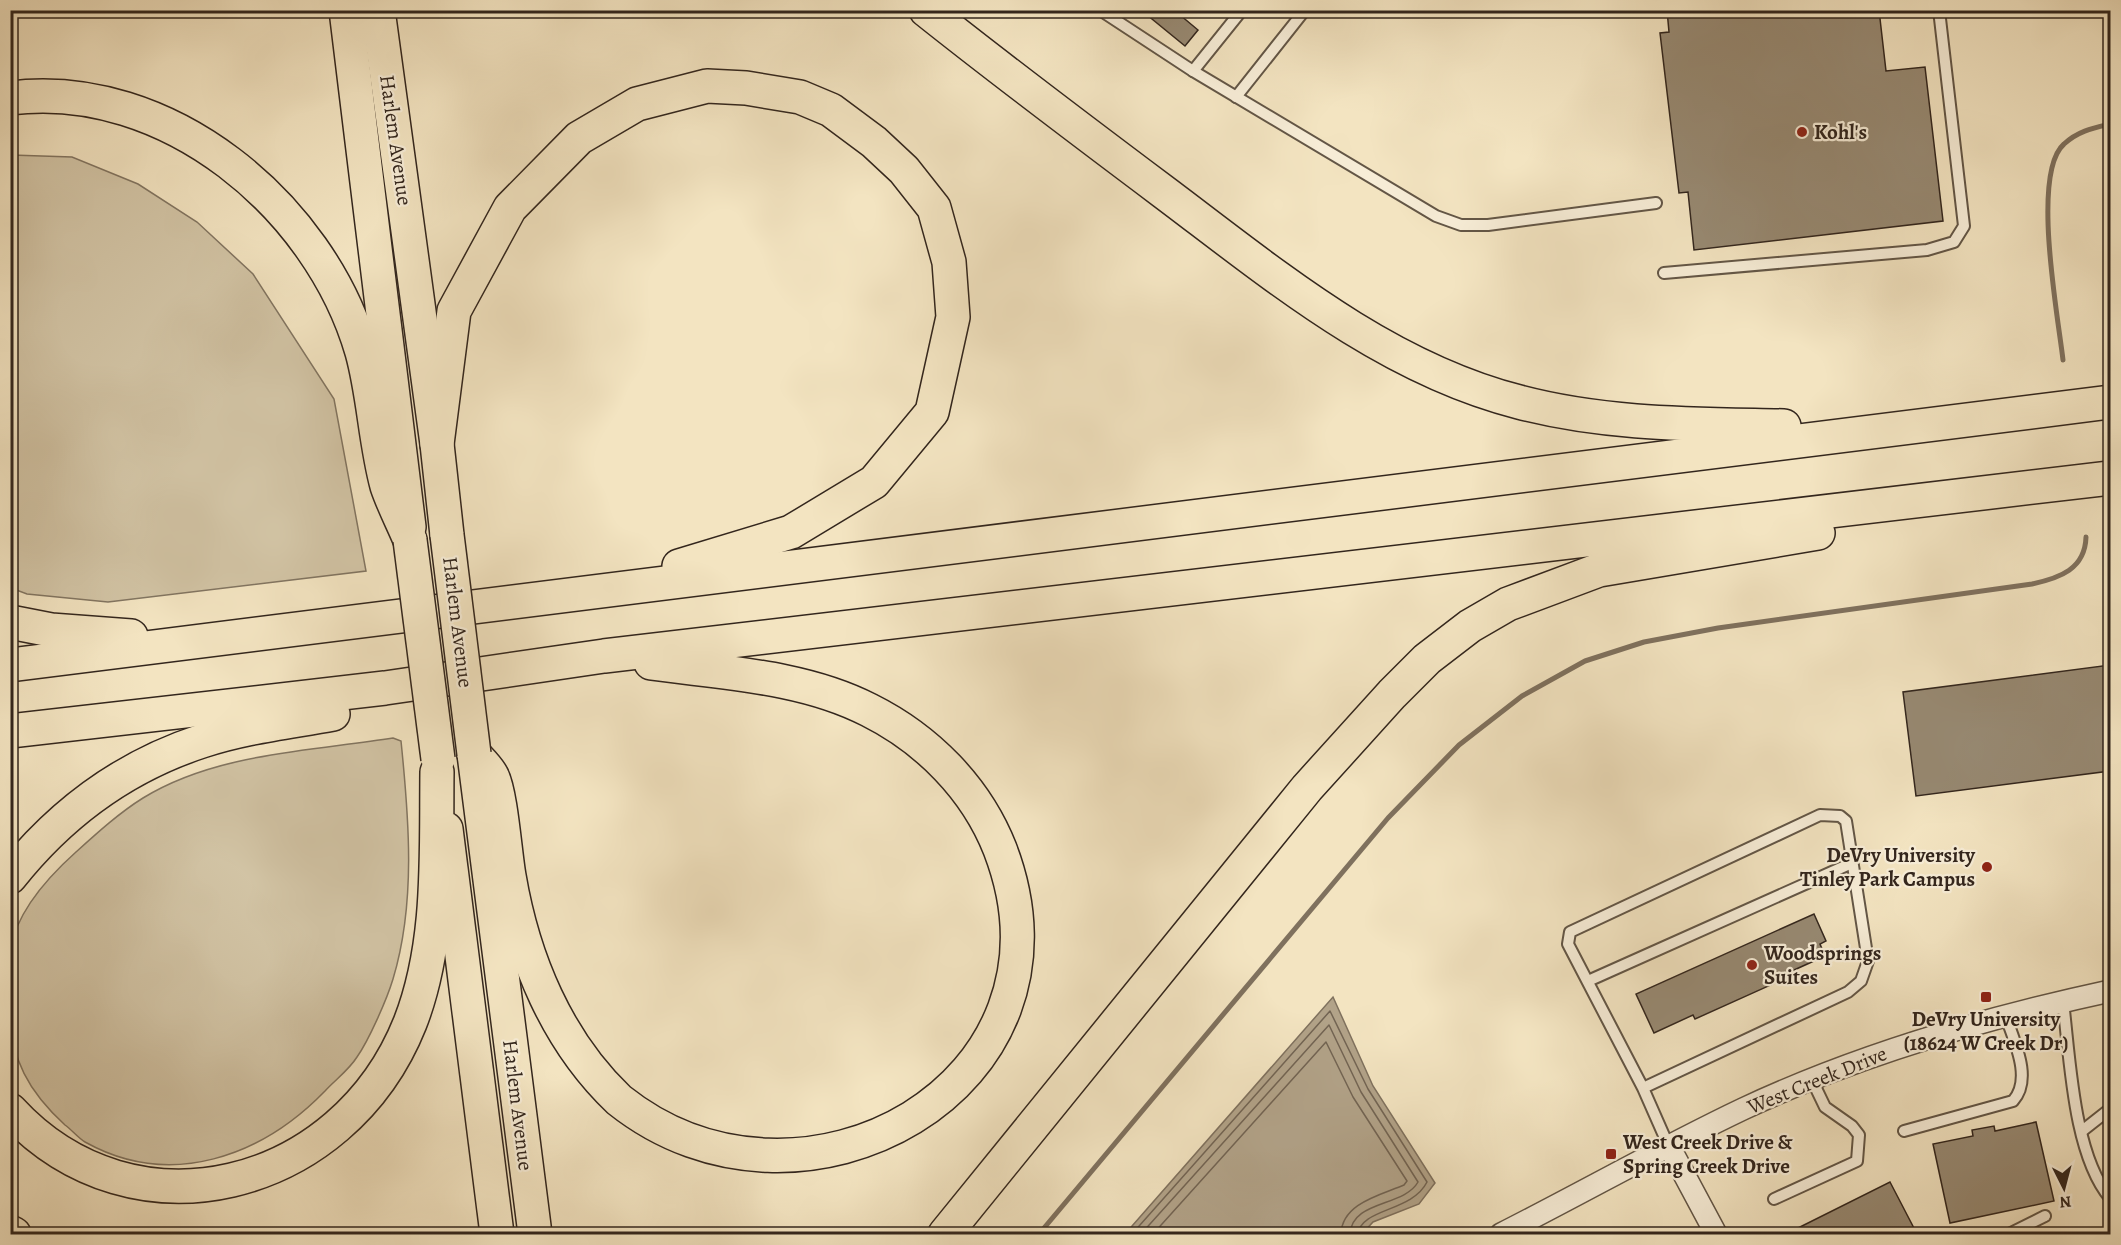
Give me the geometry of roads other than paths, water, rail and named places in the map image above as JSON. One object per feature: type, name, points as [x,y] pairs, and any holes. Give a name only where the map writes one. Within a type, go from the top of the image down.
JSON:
[{"type":"main road","name":"Harlem Avenue","points":[[346,10],[410,540],[498,1234]]},
{"type":"main road","name":"Harlem Avenue","points":[[378,10],[437,444],[535,1234]]},
{"type":"main road","points":[[927,10],[1214,230],[1381,346],[1422,366],[1466,385],[1518,402],[1608,420],[1890,429]]},
{"type":"main road","points":[[437,444],[453,311],[510,208],[579,138],[637,104],[706,86],[746,88],[800,97],[831,110],[874,142],[904,170],[934,208],[950,262],[953,317],[932,412],[874,482],[791,532],[590,592]]},
{"type":"main road","points":[[10,98],[56,96],[81,98],[111,105],[161,122],[198,142],[225,161],[281,209],[322,264],[348,316],[362,352],[387,486],[410,540]]},
{"type":"main road","points":[[10,665],[2110,402]]},
{"type":"main road","points":[[10,731],[385,688],[604,656],[2110,478]]},
{"type":"main road","points":[[945,1234],[1307,788],[1427,659],[1470,626],[1508,604],[1599,570],[2110,484]]},
{"type":"main road","points":[[10,622],[51,630],[202,641]]},
{"type":"main road","points":[[474,753],[494,778],[509,877],[522,939],[536,976],[556,1018],[572,1041],[597,1076],[633,1113],[676,1141],[701,1152],[723,1160],[775,1168],[811,1166],[856,1156],[904,1134],[929,1117],[966,1080],[984,1054],[1002,1019],[1012,991],[1016,964],[1018,930],[1008,872],[995,837],[971,794],[935,755],[896,725],[843,698],[790,682],[604,656]]},
{"type":"main road","points":[[10,877],[40,842],[75,810],[124,775],[155,758],[229,733],[350,711],[385,688]]},
{"type":"main road","points":[[10,1110],[39,1143],[72,1168],[112,1187],[150,1196],[203,1195],[239,1188],[266,1177],[298,1159],[328,1136],[354,1112],[387,1067],[410,1022],[419,995],[433,922],[438,765]]},
{"type":"main road","points":[[10,1232],[14,1234]]},
{"type":"street","name":"West Creek Drive","points":[[1501,1234],[1744,1109],[1812,1080],[1924,1038],[2110,991]]},
{"type":"street","points":[[1670,1148],[1716,1234]]},
{"type":"lane","points":[[1100,10],[1236,97],[1436,216],[1461,225],[1488,225],[1656,203]]},
{"type":"lane","points":[[1193,71],[1242,10]]},
{"type":"lane","points":[[1236,97],[1305,10]]},
{"type":"lane","points":[[1664,273],[1927,250],[1954,242],[1964,226],[1939,10]]},
{"type":"lane","points":[[1643,1088],[1848,992],[1861,981],[1868,961],[1846,821],[1840,816],[1820,814],[1570,932],[1568,944],[1643,1088],[1670,1148]]},
{"type":"lane","points":[[1588,981],[1852,863]]},
{"type":"lane","points":[[2063,1002],[2076,1106],[2089,1157],[2110,1198]]},
{"type":"lane","points":[[1904,1131],[2013,1101],[2020,1094],[2023,1083],[2020,1064],[2006,1017]]},
{"type":"lane","points":[[1774,1199],[1857,1161],[1859,1135],[1852,1126],[1825,1107],[1812,1080]]},
{"type":"lane","points":[[2082,1131],[2110,1108]]},
{"type":"lane","points":[[2009,1234],[2045,1216]]},
{"type":"water","points":[[1333,997],[1373,1086],[1435,1183],[1419,1204],[1373,1222],[1362,1234],[1125,1234]]},
{"type":"waterway","points":[[2063,360],[2049,246],[2049,184],[2054,160],[2064,144],[2080,133],[2110,124]]},
{"type":"waterway","points":[[1039,1234],[1388,818],[1459,745],[1522,696],[1585,661],[1644,642],[1718,628],[2042,582],[2061,575],[2076,564],[2085,548],[2086,537]]},
{"type":"place","name":"Kohl's","points":[[1802,132]]},
{"type":"place","name":"DeVry University Tinley Park Campus","points":[[1987,867]]},
{"type":"place","name":"Woodsprings Suites","points":[[1752,965]]},
{"type":"place","name":"DeVry University (18624 W Creek Dr)","points":[[1986,997]]},
{"type":"place","name":"West Creek Drive & Spring Creek Drive","points":[[1611,1154]]}]
